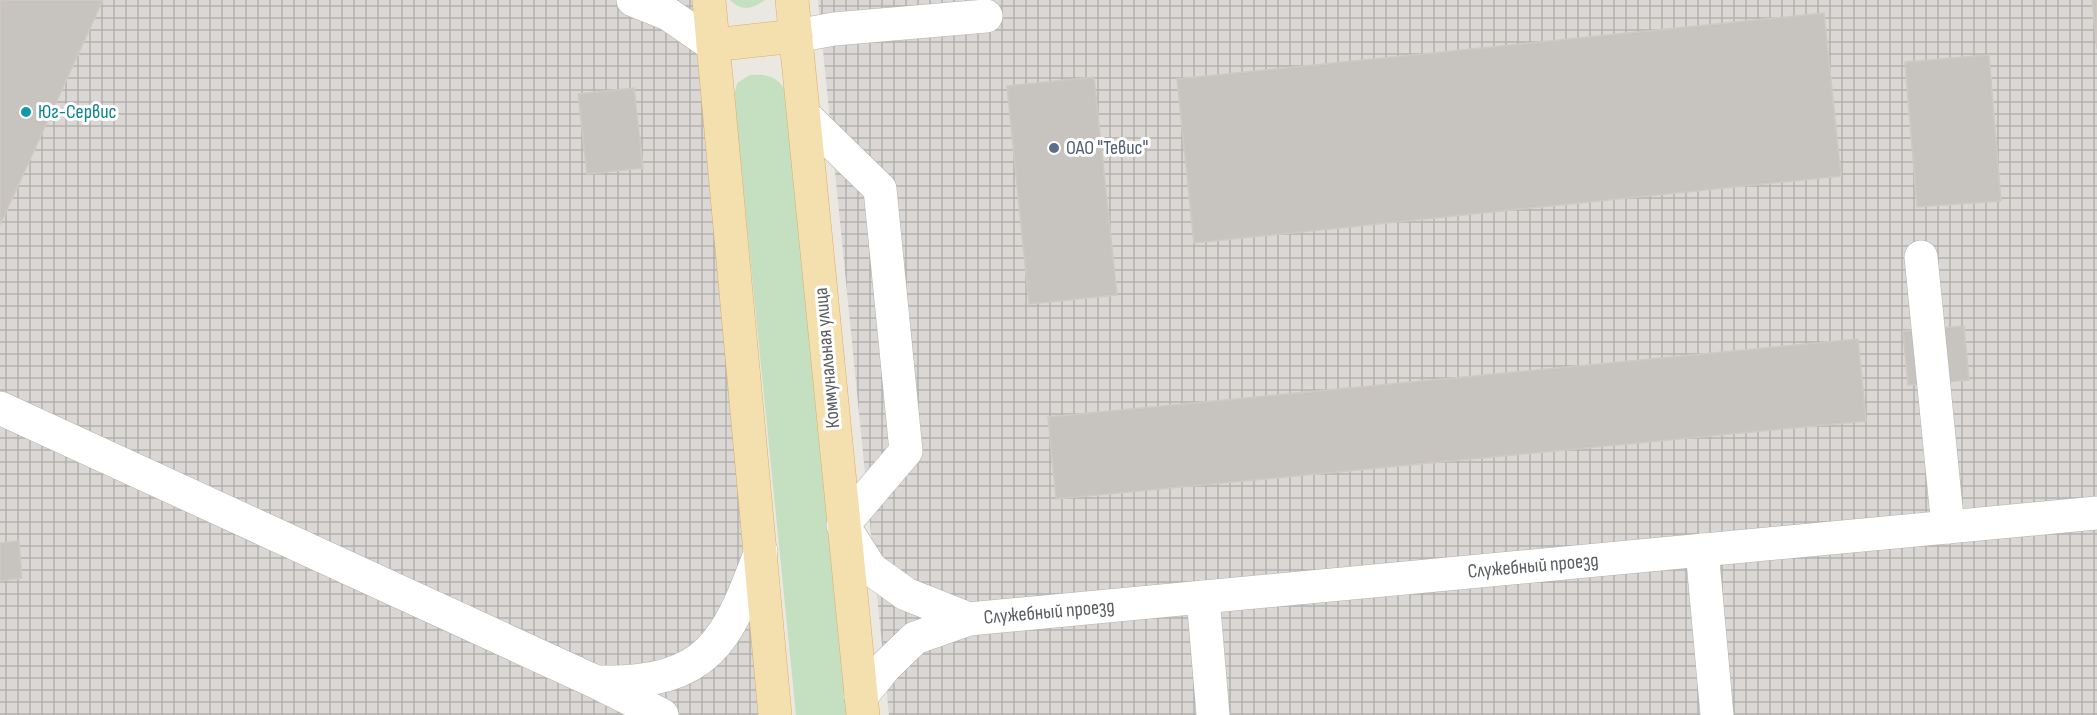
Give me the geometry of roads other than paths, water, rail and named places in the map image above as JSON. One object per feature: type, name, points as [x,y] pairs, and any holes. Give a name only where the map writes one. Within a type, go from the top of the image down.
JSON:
[{"type":"main road","points":[[709,0],[775,715]]},
{"type":"main road","name":"Коммунальная улица","points":[[792,0],[862,706]]},
{"type":"main road","points":[[713,45],[796,36]]},
{"type":"street","points":[[633,0],[668,14],[713,45]]},
{"type":"street","points":[[796,36],[834,29],[986,16]]},
{"type":"street","points":[[804,115],[880,189],[905,439],[906,451],[843,525]]},
{"type":"street","points":[[1921,257],[1948,527]]},
{"type":"street","points":[[0,408],[596,682],[662,715]]},
{"type":"street","name":"Служебный проезд","points":[[862,706],[885,667],[915,638],[969,619],[2097,513]]},
{"type":"street","name":"Служебный проезд","points":[[843,525],[872,569],[906,594],[969,619]]},
{"type":"street","points":[[1702,550],[1718,715]]},
{"type":"street","points":[[596,682],[638,682],[669,676],[692,664],[718,642],[737,614],[761,551]]},
{"type":"street","points":[[1203,597],[1213,715]]},
{"type":"place","name":"Юг-Сервис","points":[[26,112]]},
{"type":"place","name":"ОАО \"Тевис\"","points":[[1054,148]]}]
